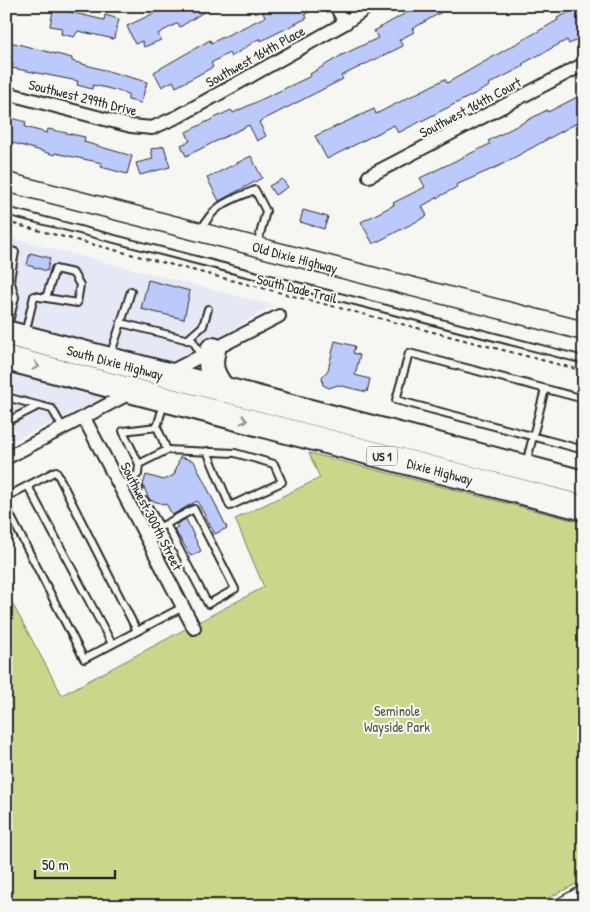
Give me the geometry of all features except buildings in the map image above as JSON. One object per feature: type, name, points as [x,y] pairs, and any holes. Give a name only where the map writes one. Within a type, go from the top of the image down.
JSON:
[{"type":"highway","name":"South Dixie Highway","points":[[12,335],[362,426]]},
{"type":"highway","points":[[133,392],[153,385],[216,400],[230,392],[211,372],[208,353]]},
{"type":"highway","name":"US 1","points":[[6,358],[67,373]]},
{"type":"highway","points":[[67,373],[85,367],[146,378],[165,375]]},
{"type":"highway","name":"South Dixie Highway","points":[[67,373],[173,402]]},
{"type":"highway","name":"Dixie Highway","points":[[173,402],[584,508]]},
{"type":"highway","name":"Dixie Highway","points":[[362,426],[584,483]]},
{"type":"highway","points":[[363,451],[401,449],[513,476],[520,474],[525,468]]},
{"type":"highway","points":[[532,495],[535,489],[548,486],[584,495]]},
{"type":"street","points":[[336,6],[345,23]]},
{"type":"street","name":"Southwest 164th Place","points":[[152,128],[179,116],[345,23],[369,6]]},
{"type":"street","name":"Southwest 164th Court","points":[[369,176],[584,64]]},
{"type":"street","name":"Southwest 299th Drive","points":[[6,93],[131,126],[152,128]]},
{"type":"street","name":"Old Dixie Highway","points":[[6,182],[584,331]]},
{"type":"street","points":[[165,375],[280,316]]},
{"type":"street","points":[[6,458],[133,392]]},
{"type":"street","name":"Southwest 300th Street","points":[[84,418],[121,487],[144,536],[194,628]]},
{"type":"street","points":[[564,906],[584,895]]},
{"type":"lane","points":[[200,233],[208,216],[226,202],[255,190],[266,211],[257,247]]},
{"type":"lane","points":[[6,211],[584,360]]},
{"type":"lane","points":[[6,249],[16,252],[10,279],[15,297],[12,335]]},
{"type":"lane","points":[[12,335],[34,296],[46,298],[78,303],[80,285],[73,273],[55,269],[46,298]]},
{"type":"lane","points":[[108,360],[131,291]]},
{"type":"lane","points":[[187,340],[203,326],[208,309]]},
{"type":"lane","points":[[121,323],[193,341],[208,353]]},
{"type":"lane","points":[[584,399],[409,353],[396,400],[584,450]]},
{"type":"lane","points":[[525,468],[545,389]]},
{"type":"lane","points":[[6,398],[52,409],[63,428]]},
{"type":"lane","points":[[157,427],[173,402]]},
{"type":"lane","points":[[6,422],[38,406]]},
{"type":"lane","points":[[157,427],[167,450]]},
{"type":"lane","points":[[121,487],[139,472],[139,464],[124,431],[157,427]]},
{"type":"lane","points":[[139,464],[167,450],[207,451],[235,453],[274,464],[282,482],[230,506],[207,451]]},
{"type":"lane","points":[[6,497],[56,471],[137,631]]},
{"type":"lane","points":[[133,478],[139,488]]},
{"type":"lane","points":[[28,486],[112,644]]},
{"type":"lane","points":[[144,536],[163,526],[194,509],[235,589],[208,604],[163,526],[145,501]]},
{"type":"lane","points":[[6,507],[84,659],[183,607]]},
{"type":"path","name":"South Dade Trail","points":[[6,222],[584,371]]},
{"type":"shaded area","points":[[6,237],[273,305],[170,367],[6,444]]},
{"type":"green space","name":"Seminole Wayside Park","points":[[309,453],[584,523],[584,880],[533,906],[6,906],[6,592],[62,695],[264,587],[235,519],[320,478]]}]
